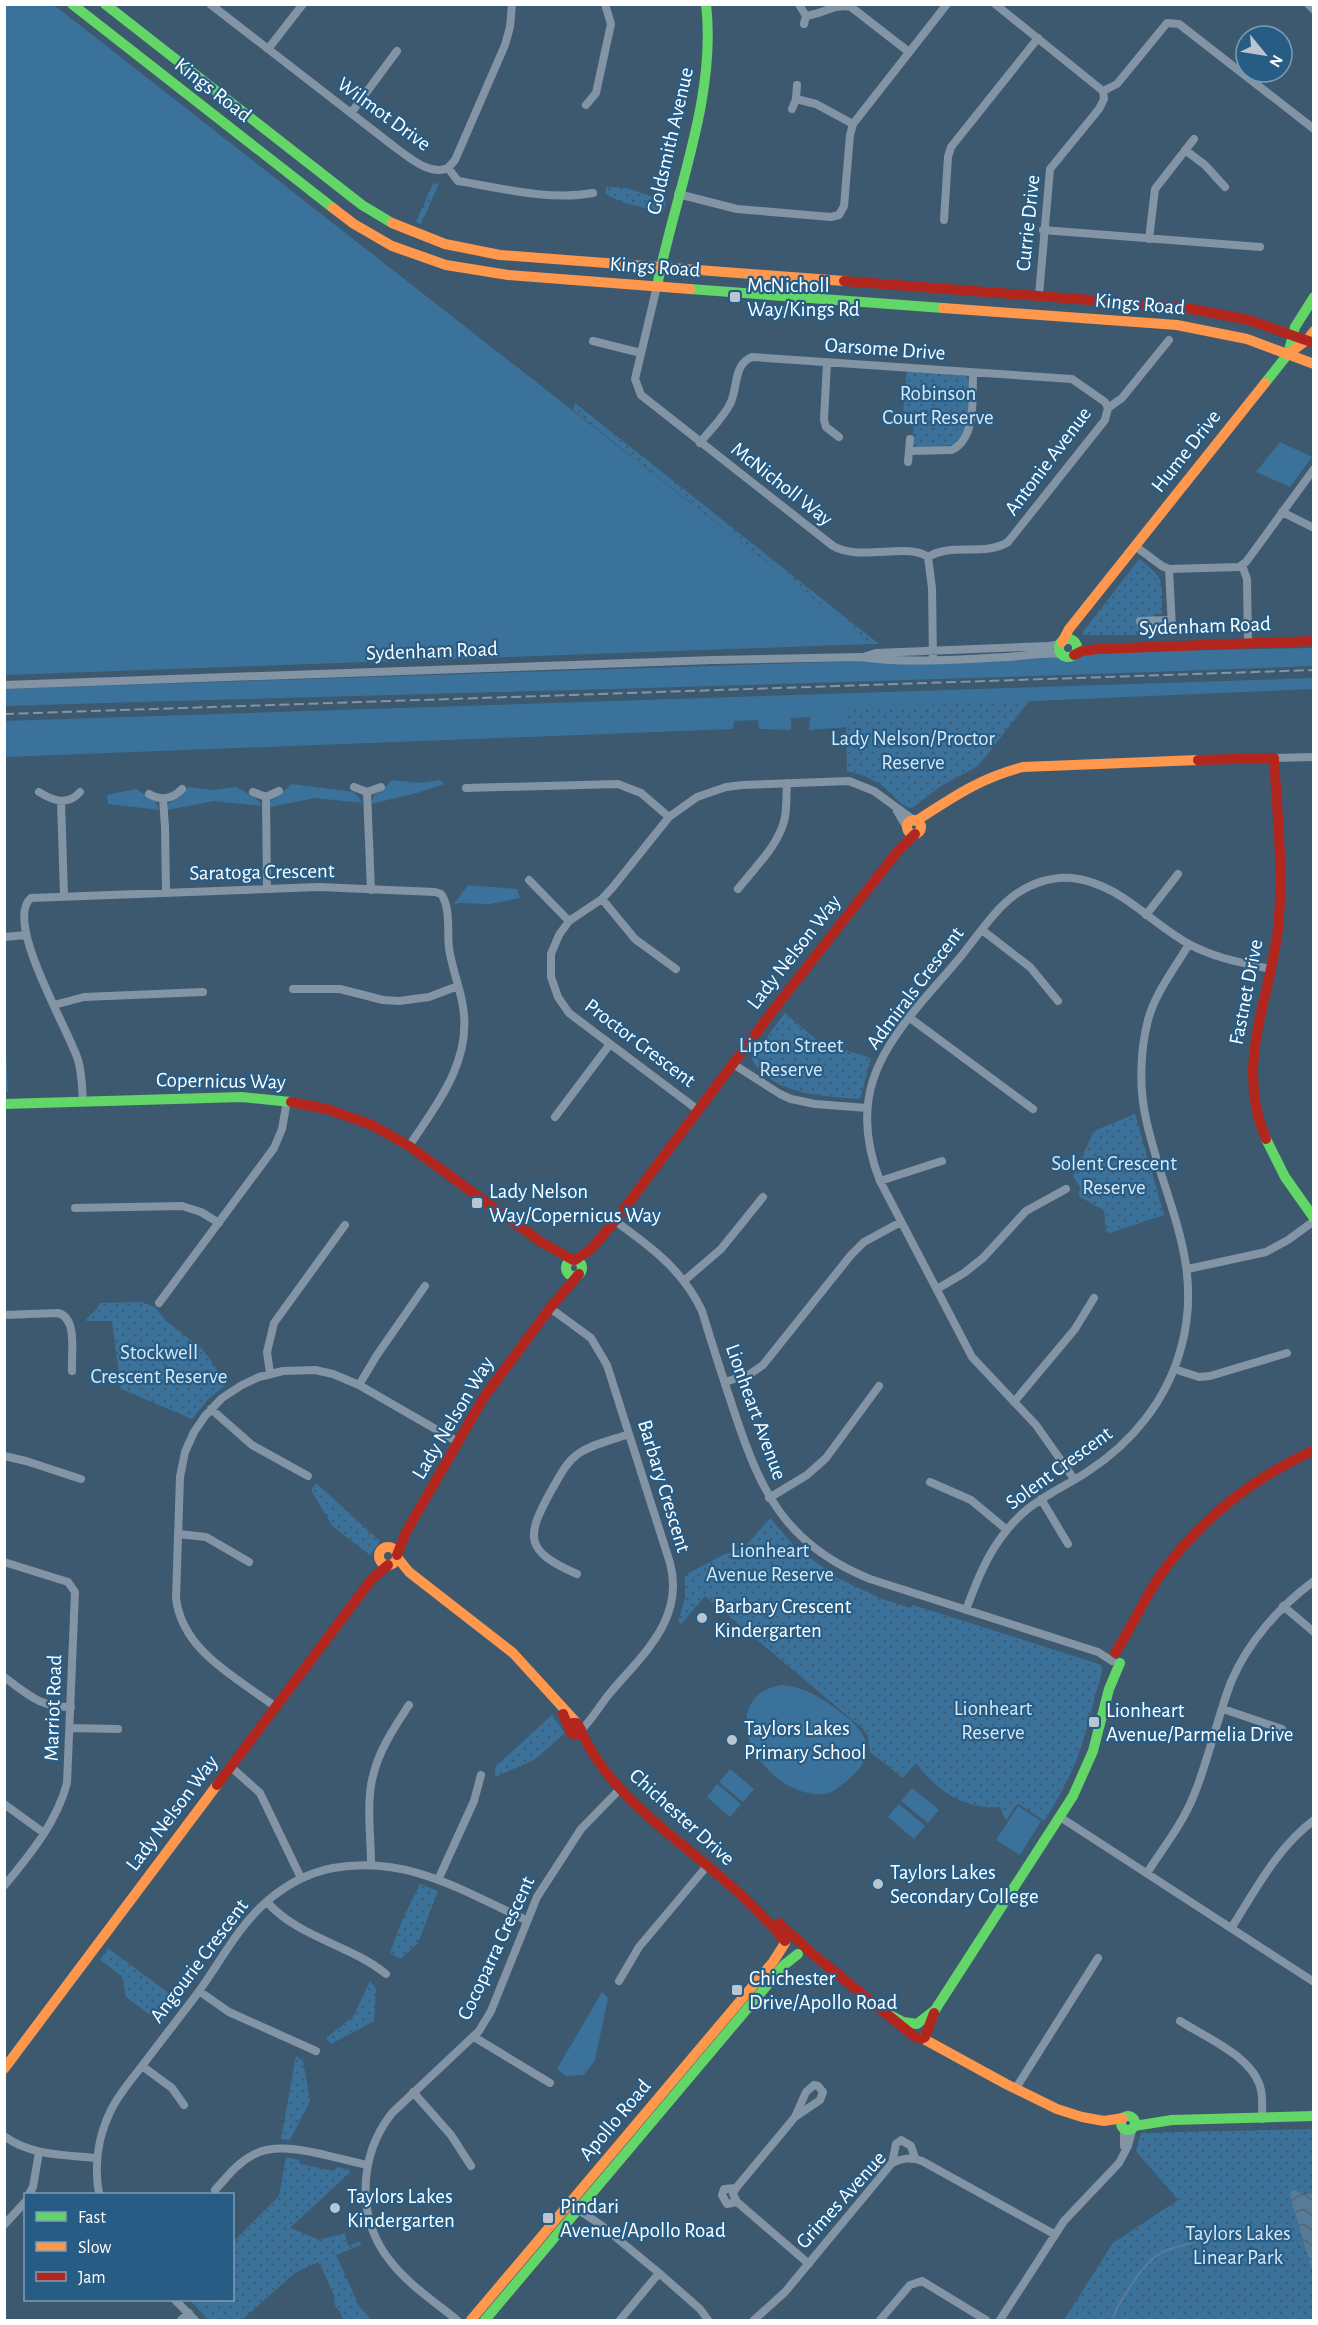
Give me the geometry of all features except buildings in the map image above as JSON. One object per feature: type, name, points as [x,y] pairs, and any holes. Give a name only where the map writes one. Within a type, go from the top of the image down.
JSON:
[{"type":"street","name":"Kings Road","points":[[72,4],[343,216],[391,246],[430,262],[471,271],[1177,325],[1247,339],[1314,364]]},
{"type":"street","name":"Kings Road","points":[[105,4],[362,205],[397,227],[434,243],[472,252],[1211,310],[1311,338]]},
{"type":"street","name":"Wilmot Drive","points":[[210,4],[418,163],[433,170],[448,168],[458,181],[515,191],[572,197],[592,193]]},
{"type":"street","points":[[268,49],[303,4]]},
{"type":"street","points":[[448,168],[455,160],[505,45],[510,27],[512,4]]},
{"type":"street","points":[[586,105],[596,93],[611,24],[605,4]]},
{"type":"street","name":"Goldsmith Avenue","points":[[657,286],[706,85],[710,43],[706,4]]},
{"type":"street","points":[[678,194],[750,210],[831,217],[842,212],[853,124],[947,4]]},
{"type":"street","points":[[995,4],[1103,91]]},
{"type":"street","points":[[1308,4],[1314,10]]},
{"type":"street","points":[[800,6],[805,20],[843,6],[851,7],[909,52]]},
{"type":"street","name":"Currie Drive","points":[[1039,295],[1050,169],[1099,109],[1104,99],[1103,91],[1117,84],[1162,28],[1171,22],[1179,24],[1314,129]]},
{"type":"street","points":[[944,220],[948,156],[951,147],[1038,38]]},
{"type":"street","points":[[351,113],[397,51]]},
{"type":"street","points":[[792,109],[796,99],[797,85]]},
{"type":"street","points":[[796,99],[816,104],[853,124]]},
{"type":"street","points":[[1149,238],[1155,189],[1194,139]]},
{"type":"street","points":[[1185,150],[1205,165],[1225,187]]},
{"type":"street","points":[[1043,230],[1260,247]]},
{"type":"street","name":"McNicholl Way","points":[[657,286],[635,379],[637,390],[646,400],[840,550],[859,554],[916,552],[928,557]]},
{"type":"street","name":"Hume Drive","points":[[1066,645],[1067,632],[1288,354],[1292,334],[1314,297]]},
{"type":"street","points":[[1288,354],[1311,338]]},
{"type":"street","name":"Antonie Avenue","points":[[928,557],[936,552],[995,548],[1008,542],[1106,420],[1108,408],[1122,398],[1169,340]]},
{"type":"street","points":[[592,341],[641,353]]},
{"type":"street","name":"Oarsome Drive","points":[[700,443],[730,404],[739,370],[747,358],[757,356],[827,363],[1072,379],[1105,402],[1108,408]]},
{"type":"street","points":[[827,363],[824,420],[826,427],[839,437]]},
{"type":"street","points":[[909,451],[952,450],[964,438],[970,427],[973,373]]},
{"type":"street","points":[[908,462],[910,439]]},
{"type":"street","points":[[1135,546],[1161,566],[1169,569],[1242,565],[1314,469]]},
{"type":"street","points":[[1282,512],[1314,528]]},
{"type":"street","points":[[928,557],[932,588],[933,656]]},
{"type":"street","points":[[1242,565],[1246,579],[1248,644]]},
{"type":"street","points":[[1140,621],[1172,624],[1169,569]]},
{"type":"street","name":"Sydenham Road","points":[[1066,645],[1077,650],[1074,655],[1082,651],[1098,649],[1314,641]]},
{"type":"street","name":"Sydenham Road","points":[[4,685],[713,660],[860,657],[876,653],[933,656],[1066,645],[1098,649]]},
{"type":"street","points":[[913,827],[943,803],[984,779],[1023,767],[1314,757]]},
{"type":"street","name":"Fastnet Drive","points":[[1274,758],[1279,911],[1271,969],[1254,1041],[1252,1067],[1255,1102],[1273,1159],[1314,1220]]},
{"type":"street","name":"Proctor Crescent","points":[[698,1110],[569,1013],[558,997],[551,976],[551,954],[559,935],[569,921],[602,899],[669,817],[697,797],[726,787],[849,781],[870,789],[889,802],[913,827]]},
{"type":"street","points":[[738,889],[776,840],[783,827],[786,814],[786,783]]},
{"type":"street","points":[[464,788],[618,784],[641,793],[669,817]]},
{"type":"street","points":[[354,788],[367,792],[381,787]]},
{"type":"street","points":[[149,794],[163,799],[177,794],[182,789]]},
{"type":"street","points":[[252,792],[266,797],[279,791]]},
{"type":"street","points":[[39,792],[50,799],[61,802],[71,800],[80,792]]},
{"type":"street","points":[[367,792],[371,890]]},
{"type":"street","points":[[266,797],[267,888]]},
{"type":"street","points":[[163,799],[166,892]]},
{"type":"street","points":[[61,802],[64,895]]},
{"type":"street","name":"Lady Nelson Way","points":[[4,2069],[371,1580],[393,1560],[406,1532],[492,1385],[558,1299],[574,1268],[615,1221],[734,1062],[897,852],[913,827]]},
{"type":"street","points":[[1146,915],[1178,874]]},
{"type":"street","name":"Admirals Crescent","points":[[1074,1479],[1036,1425],[972,1357],[880,1181],[869,1144],[867,1108],[873,1080],[883,1055],[910,1018],[982,930],[1004,904],[1035,884],[1063,878],[1099,883],[1117,893],[1189,944],[1218,956],[1271,969]]},
{"type":"street","points":[[528,880],[569,921]]},
{"type":"street","name":"Saratoga Crescent","points":[[82,1101],[78,1061],[30,951],[24,910],[28,900],[36,897],[64,895],[267,888],[319,887],[435,892],[441,894],[446,902],[450,957],[458,986],[464,1034],[459,1064],[447,1089],[409,1146]]},
{"type":"street","points":[[602,899],[635,939],[676,969]]},
{"type":"street","points":[[982,930],[1030,967],[1058,1001]]},
{"type":"street","points":[[4,937],[26,934]]},
{"type":"street","name":"Solent Crescent","points":[[966,1610],[982,1568],[1007,1530],[1041,1498],[1114,1453],[1139,1427],[1159,1399],[1174,1369],[1186,1327],[1188,1269],[1177,1219],[1148,1128],[1142,1087],[1148,1018],[1162,988],[1189,944]]},
{"type":"street","points":[[293,989],[340,989],[383,1000],[399,1001],[429,997],[458,986]]},
{"type":"street","points":[[54,1005],[84,997],[203,992]]},
{"type":"street","points":[[910,1018],[1033,1109]]},
{"type":"street","points":[[555,1117],[610,1044]]},
{"type":"street","points":[[734,1062],[780,1094],[802,1102],[867,1108]]},
{"type":"street","name":"Copernicus Way","points":[[4,1104],[228,1096],[287,1101],[327,1109],[359,1120],[409,1146],[574,1268]]},
{"type":"street","points":[[159,1304],[274,1148],[282,1129],[287,1101]]},
{"type":"street","points":[[880,1181],[942,1161]]},
{"type":"street","points":[[937,1289],[964,1274],[983,1258],[1026,1211],[1066,1189]]},
{"type":"street","points":[[685,1280],[721,1249],[763,1197]]},
{"type":"street","points":[[74,1208],[182,1206],[201,1212],[219,1223]]},
{"type":"street","points":[[1188,1269],[1266,1252],[1288,1240],[1314,1220]]},
{"type":"street","name":"Lionheart Avenue","points":[[615,1221],[670,1263],[685,1280],[702,1311],[751,1462],[770,1498],[786,1520],[806,1541],[845,1568],[870,1579],[1116,1658]]},
{"type":"street","points":[[724,1382],[750,1374],[763,1365],[851,1255],[864,1242],[901,1222]]},
{"type":"street","points":[[270,1373],[267,1352],[274,1323],[345,1225]]},
{"type":"street","points":[[359,1385],[383,1345],[425,1286]]},
{"type":"street","points":[[1014,1402],[1075,1329],[1094,1298]]},
{"type":"street","name":"Barbary Crescent","points":[[550,1308],[591,1338],[607,1365],[670,1563],[674,1593],[670,1610],[658,1635],[594,1712],[576,1728]]},
{"type":"street","points":[[4,1315],[58,1313],[65,1315],[71,1323],[72,1371]]},
{"type":"street","points":[[1174,1369],[1198,1377],[1210,1376],[1287,1353]]},
{"type":"street","points":[[276,1707],[209,1657],[189,1636],[180,1618],[176,1598],[182,1464],[194,1432],[210,1409],[242,1384],[270,1373],[315,1370],[359,1385],[458,1442]]},
{"type":"street","points":[[770,1498],[807,1475],[826,1458],[879,1386]]},
{"type":"street","points":[[210,1409],[252,1445],[308,1476]]},
{"type":"street","points":[[577,1574],[551,1561],[537,1548],[533,1530],[536,1518],[564,1468],[574,1457],[584,1450],[629,1434]]},
{"type":"street","points":[[921,2031],[1079,1784],[1093,1751],[1116,1658],[1160,1576],[1179,1551],[1212,1516],[1263,1477],[1314,1449]]},
{"type":"street","points":[[4,1456],[81,1479]]},
{"type":"street","points":[[930,1482],[971,1500],[1007,1530]]},
{"type":"street","points":[[1041,1498],[1068,1544]]},
{"type":"street","name":"Lady Nelson Way","points":[[371,1580],[382,1552],[406,1532]]},
{"type":"street","points":[[178,1534],[206,1537],[249,1562]]},
{"type":"street","points":[[393,1548],[393,1560],[381,1562],[382,1552],[393,1548]]},
{"type":"street","name":"Chichester Drive","points":[[393,1560],[508,1648],[559,1706],[619,1790],[756,1908],[801,1952]]},
{"type":"street","name":"Marriot Road","points":[[4,1562],[68,1582],[74,1587],[75,1592],[67,1783],[60,1805],[44,1833],[4,1886]]},
{"type":"street","points":[[1147,1873],[1194,1796],[1231,1683],[1244,1659],[1283,1606],[1314,1581]]},
{"type":"street","points":[[1283,1606],[1314,1632]]},
{"type":"street","points":[[4,1677],[43,1704],[71,1707]]},
{"type":"street","points":[[371,1864],[373,1776],[386,1740],[408,1705]]},
{"type":"street","points":[[1223,1709],[1282,1729]]},
{"type":"street","points":[[70,1728],[118,1730]]},
{"type":"street","points":[[231,1767],[260,1793],[301,1878]]},
{"type":"street","points":[[438,1880],[474,1801],[481,1775]]},
{"type":"street","name":"Cocoparra Crescent","points":[[457,2320],[398,2269],[380,2246],[365,2198],[368,2165],[381,2128],[392,2113],[412,2092],[474,2037],[491,2010],[537,1897],[570,1844],[593,1815],[619,1790]]},
{"type":"street","points":[[4,1804],[44,1833]]},
{"type":"street","points":[[1060,1817],[1314,1982]]},
{"type":"street","points":[[1232,1927],[1281,1852],[1300,1830],[1314,1820]]},
{"type":"street","name":"Angourie Crescent","points":[[99,2193],[97,2158],[102,2132],[111,2110],[249,1920],[267,1902],[301,1878],[329,1869],[371,1864],[399,1867],[438,1880],[526,1920]]},
{"type":"street","points":[[619,1981],[639,1947],[707,1866]]},
{"type":"street","points":[[267,1902],[290,1923],[369,1962],[386,1974]]},
{"type":"street","name":"Apollo Road","points":[[485,2320],[576,2204],[773,1962],[788,1940]]},
{"type":"street","points":[[801,1952],[822,1962],[886,2013],[921,2031],[951,2053],[1058,2110],[1096,2120],[1128,2124],[1314,2116]]},
{"type":"street","name":"Apollo Road","points":[[471,2320],[576,2204],[784,1965],[801,1952]]},
{"type":"street","points":[[1016,2088],[1098,1958]]},
{"type":"street","points":[[199,1991],[229,2012],[316,2051]]},
{"type":"street","points":[[1180,2020],[1240,2058],[1251,2068],[1262,2093],[1262,2119]]},
{"type":"street","points":[[474,2037],[550,2083]]},
{"type":"street","points":[[142,2066],[172,2088],[184,2104]]},
{"type":"street","points":[[412,2092],[451,2135],[471,2166]]},
{"type":"street","points":[[795,2117],[736,2188],[734,2194],[737,2202],[809,2264]]},
{"type":"street","points":[[1000,2320],[1052,2236],[1122,2158],[1128,2146],[1128,2124]]},
{"type":"street","points":[[4,2136],[18,2146],[39,2152],[97,2158]]},
{"type":"street","points":[[892,2163],[896,2144],[901,2140],[910,2146],[915,2158]]},
{"type":"street","points":[[215,2190],[242,2162],[266,2149],[285,2148],[368,2165]]},
{"type":"street","points":[[30,2193],[33,2187],[39,2152]]},
{"type":"street","name":"Grimes Avenue","points":[[754,2320],[772,2306],[809,2264],[892,2163],[903,2159],[915,2158],[1013,2210],[1052,2236]]},
{"type":"street","points":[[4,2225],[24,2203]]},
{"type":"street","points":[[576,2204],[689,2299],[708,2320]]},
{"type":"street","points":[[620,2320],[659,2273]]},
{"type":"street","points":[[880,2320],[910,2286],[919,2281],[926,2282],[986,2320]]},
{"type":"street","points":[[176,2301],[192,2317],[181,2320]]},
{"type":"green space","points":[[4,5],[54,5],[871,644],[5,675]]},
{"type":"green space","points":[[434,181],[439,184],[421,224],[416,222]]},
{"type":"green space","points":[[606,187],[626,188],[666,201],[663,213],[622,202],[606,194]]},
{"type":"green space","name":"Robinson Court Reserve","points":[[907,370],[966,376],[971,384],[967,427],[954,445],[917,447],[914,444],[913,424],[902,423]]},
{"type":"green space","points":[[575,403],[879,644],[871,644],[573,410]]},
{"type":"green space","points":[[1280,442],[1312,457],[1290,487],[1256,472]]},
{"type":"green space","points":[[1139,559],[1154,572],[1161,582],[1162,614],[1156,614],[1156,625],[1163,627],[1163,635],[1084,635],[1083,632]]},
{"type":"green space","points":[[1314,648],[1313,666],[986,678],[5,706],[4,689],[1049,655],[1066,660],[1082,652]]},
{"type":"green space","points":[[1314,678],[1313,689],[846,709],[846,727],[809,730],[810,717],[791,718],[791,730],[759,729],[758,720],[734,721],[733,729],[5,757],[4,721]]},
{"type":"green space","name":"Lady Nelson/Proctor Reserve","points":[[1030,700],[978,766],[941,786],[912,808],[903,805],[874,781],[847,771],[846,709]]},
{"type":"green space","points":[[392,780],[418,783],[440,780],[444,784],[371,804],[374,795],[383,790]]},
{"type":"green space","points":[[291,784],[354,792],[363,803],[315,798],[270,807],[270,801]]},
{"type":"green space","points":[[188,787],[213,790],[236,787],[256,798],[262,806],[214,801],[167,810],[168,804],[180,797]]},
{"type":"green space","points":[[136,789],[156,802],[159,810],[108,804],[107,795]]},
{"type":"green space","points":[[468,885],[517,889],[520,898],[490,904],[454,904]]},
{"type":"green space","points":[[4,1013],[8,1092],[4,1092]]},
{"type":"green space","name":"Lipton Street Reserve","points":[[785,1013],[819,1042],[871,1058],[860,1099],[800,1092],[785,1087],[760,1071],[751,1058]]},
{"type":"green space","name":"Solent Crescent Reserve","points":[[1135,1114],[1164,1215],[1110,1233],[1106,1231],[1104,1211],[1079,1196],[1080,1187],[1073,1176],[1094,1131]]},
{"type":"green space","name":"Stockwell Crescent Reserve","points":[[141,1302],[155,1307],[165,1320],[202,1349],[215,1366],[225,1386],[209,1398],[192,1419],[121,1389],[112,1321],[86,1321],[100,1303]]},
{"type":"green space","points":[[316,1483],[380,1541],[370,1555],[333,1527],[311,1490]]},
{"type":"green space","name":"Lionheart Reserve","points":[[770,1518],[794,1546],[831,1575],[880,1598],[910,1608],[913,1605],[1102,1665],[1100,1680],[1076,1761],[1063,1790],[1044,1821],[1019,1804],[1006,1821],[1000,1807],[963,1802],[942,1790],[916,1763],[903,1778],[870,1752],[868,1736],[862,1728],[705,1596],[681,1624],[678,1622],[685,1598],[685,1575],[723,1555],[745,1547]]},
{"type":"green space","points":[[782,1685],[809,1692],[824,1701],[856,1726],[866,1743],[865,1759],[860,1767],[830,1793],[809,1793],[795,1789],[781,1781],[758,1758],[751,1744],[747,1729],[747,1715],[751,1703],[764,1691]]},
{"type":"green space","points":[[552,1715],[565,1733],[534,1760],[495,1777],[495,1767]]},
{"type":"green space","points":[[730,1769],[754,1789],[743,1802],[719,1782]]},
{"type":"green space","points":[[717,1784],[741,1804],[730,1817],[707,1797]]},
{"type":"green space","points":[[912,1788],[939,1810],[928,1823],[901,1801]]},
{"type":"green space","points":[[899,1804],[925,1826],[914,1839],[888,1817]]},
{"type":"green space","points":[[1018,1806],[1041,1821],[1020,1855],[996,1840]]},
{"type":"green space","points":[[420,1884],[438,1891],[418,1943],[401,1959],[390,1953],[401,1923]]},
{"type":"green space","points":[[108,1948],[178,2000],[161,2023],[126,1997],[122,1976],[100,1960]]},
{"type":"green space","points":[[370,1981],[376,1989],[374,2021],[331,2044],[326,2038],[353,2017]]},
{"type":"green space","points":[[602,1992],[608,1998],[595,2060],[584,2075],[566,2076],[557,2069]]},
{"type":"green space","points":[[296,2056],[303,2061],[310,2101],[290,2140],[281,2139]]},
{"type":"green space","name":"Taylors Lakes Linear Park","points":[[1313,2129],[1313,2320],[1064,2320],[1113,2243],[1178,2200],[1136,2151],[1141,2133]]},
{"type":"green space","points":[[286,2157],[299,2160],[300,2164],[334,2171],[337,2167],[348,2169],[350,2172],[290,2228],[319,2240],[345,2233],[348,2246],[360,2241],[361,2245],[336,2255],[359,2306],[371,2320],[343,2319],[335,2306],[334,2295],[319,2262],[296,2272],[242,2320],[208,2320],[191,2301],[234,2301],[234,2241],[279,2196]]},
{"type":"water","points":[[1293,2190],[1302,2194],[1313,2194],[1313,2272],[1291,2200],[1290,2193]]},
{"type":"waterway","points":[[1113,2316],[1135,2279],[1157,2256],[1173,2248],[1233,2231]]},
{"type":"railway","points":[[4,714],[1314,670]]},
{"type":"traffic: fast","points":[[72,4],[333,208]]},
{"type":"traffic: fast","points":[[105,4],[362,205],[392,223]]},
{"type":"traffic: fast","points":[[657,286],[700,110],[706,74],[708,39],[706,4]]},
{"type":"traffic: fast","points":[[690,289],[943,308]]},
{"type":"traffic: fast","points":[[1265,383],[1288,354],[1295,327],[1314,297]]},
{"type":"traffic: fast","points":[[1068,639],[1074,642],[1077,648],[1074,654],[1068,657],[1062,654],[1059,648],[1062,642],[1068,639]]},
{"type":"traffic: fast","points":[[4,1104],[242,1097],[291,1102]]},
{"type":"traffic: fast","points":[[1266,1139],[1285,1177],[1314,1218]]},
{"type":"traffic: fast","points":[[574,1260],[580,1262],[582,1268],[580,1274],[574,1276],[568,1274],[566,1268],[568,1262],[574,1260]]},
{"type":"traffic: fast","points":[[886,2013],[903,2022],[917,2024],[935,2010],[1073,1796],[1093,1751],[1109,1689],[1120,1663]]},
{"type":"traffic: fast","points":[[485,2320],[784,1965],[798,1954]]},
{"type":"traffic: fast","points":[[1128,2116],[1133,2118],[1135,2123],[1133,2128],[1128,2130],[1123,2128],[1121,2123],[1123,2118],[1128,2116]]},
{"type":"traffic: fast","points":[[1134,2126],[1172,2120],[1314,2116]]},
{"type":"traffic: slow","points":[[333,208],[354,224],[392,246],[446,265],[508,275],[690,289]]},
{"type":"traffic: slow","points":[[392,223],[445,244],[500,255],[844,281]]},
{"type":"traffic: slow","points":[[943,308],[1177,325],[1247,339],[1314,364]]},
{"type":"traffic: slow","points":[[1288,354],[1307,340],[1314,331]]},
{"type":"traffic: slow","points":[[1062,642],[1069,629],[1265,383]]},
{"type":"traffic: slow","points":[[916,821],[980,783],[1023,767],[1198,760]]},
{"type":"traffic: slow","points":[[914,820],[919,822],[921,827],[919,832],[914,834],[909,832],[907,827],[909,822],[914,820]]},
{"type":"traffic: slow","points":[[388,1547],[394,1550],[397,1556],[394,1562],[388,1565],[382,1562],[379,1556],[382,1550],[388,1547]]},
{"type":"traffic: slow","points":[[397,1557],[409,1572],[513,1653],[576,1722]]},
{"type":"traffic: slow","points":[[4,2069],[217,1785]]},
{"type":"traffic: slow","points":[[471,2320],[773,1962],[785,1943]]},
{"type":"traffic: slow","points":[[922,2038],[1057,2109],[1104,2121],[1123,2118]]},
{"type":"traffic: jam","points":[[844,281],[1181,307],[1249,320],[1314,343]]},
{"type":"traffic: jam","points":[[1074,655],[1082,651],[1098,649],[1314,641]]},
{"type":"traffic: jam","points":[[1198,760],[1274,758],[1280,907],[1274,955],[1257,1033],[1253,1085],[1257,1112],[1266,1139]]},
{"type":"traffic: jam","points":[[575,1260],[591,1249],[615,1221],[771,1013],[897,852],[915,834]]},
{"type":"traffic: jam","points":[[291,1102],[327,1109],[372,1125],[409,1146],[541,1242],[573,1260]]},
{"type":"traffic: jam","points":[[397,1555],[406,1532],[484,1397],[550,1308],[579,1274]]},
{"type":"traffic: jam","points":[[1115,1653],[1159,1577],[1191,1537],[1209,1519],[1248,1488],[1291,1461],[1314,1450]]},
{"type":"traffic: jam","points":[[217,1785],[371,1580],[388,1565]]},
{"type":"traffic: jam","points":[[563,1714],[571,1733],[576,1735],[581,1730],[577,1723],[569,1727]]},
{"type":"traffic: jam","points":[[581,1731],[593,1753],[623,1792],[659,1826],[743,1897],[785,1941]]},
{"type":"traffic: jam","points":[[779,1923],[809,1951],[915,2037],[921,2039],[925,2037],[934,2013]]},
{"type":"place","name":"McNicholl Way/Kings Rd","points":[[735,297]]},
{"type":"place","name":"Lady Nelson Way/Copernicus Way","points":[[477,1203]]},
{"type":"place","name":"Barbary Crescent Kindergarten","points":[[702,1618]]},
{"type":"place","name":"Lionheart Avenue/Parmelia Drive","points":[[1094,1722]]},
{"type":"place","name":"Taylors Lakes Primary School","points":[[732,1740]]},
{"type":"place","name":"Taylors Lakes Secondary College","points":[[878,1884]]},
{"type":"place","name":"Chichester Drive/Apollo Road","points":[[737,1990]]},
{"type":"place","name":"Taylors Lakes Kindergarten","points":[[335,2208]]},
{"type":"place","name":"Pindari Avenue/Apollo Road","points":[[548,2218]]},
{"type":"park label","name":"Lionheart Avenue Reserve","points":[[770,1562]]}]
